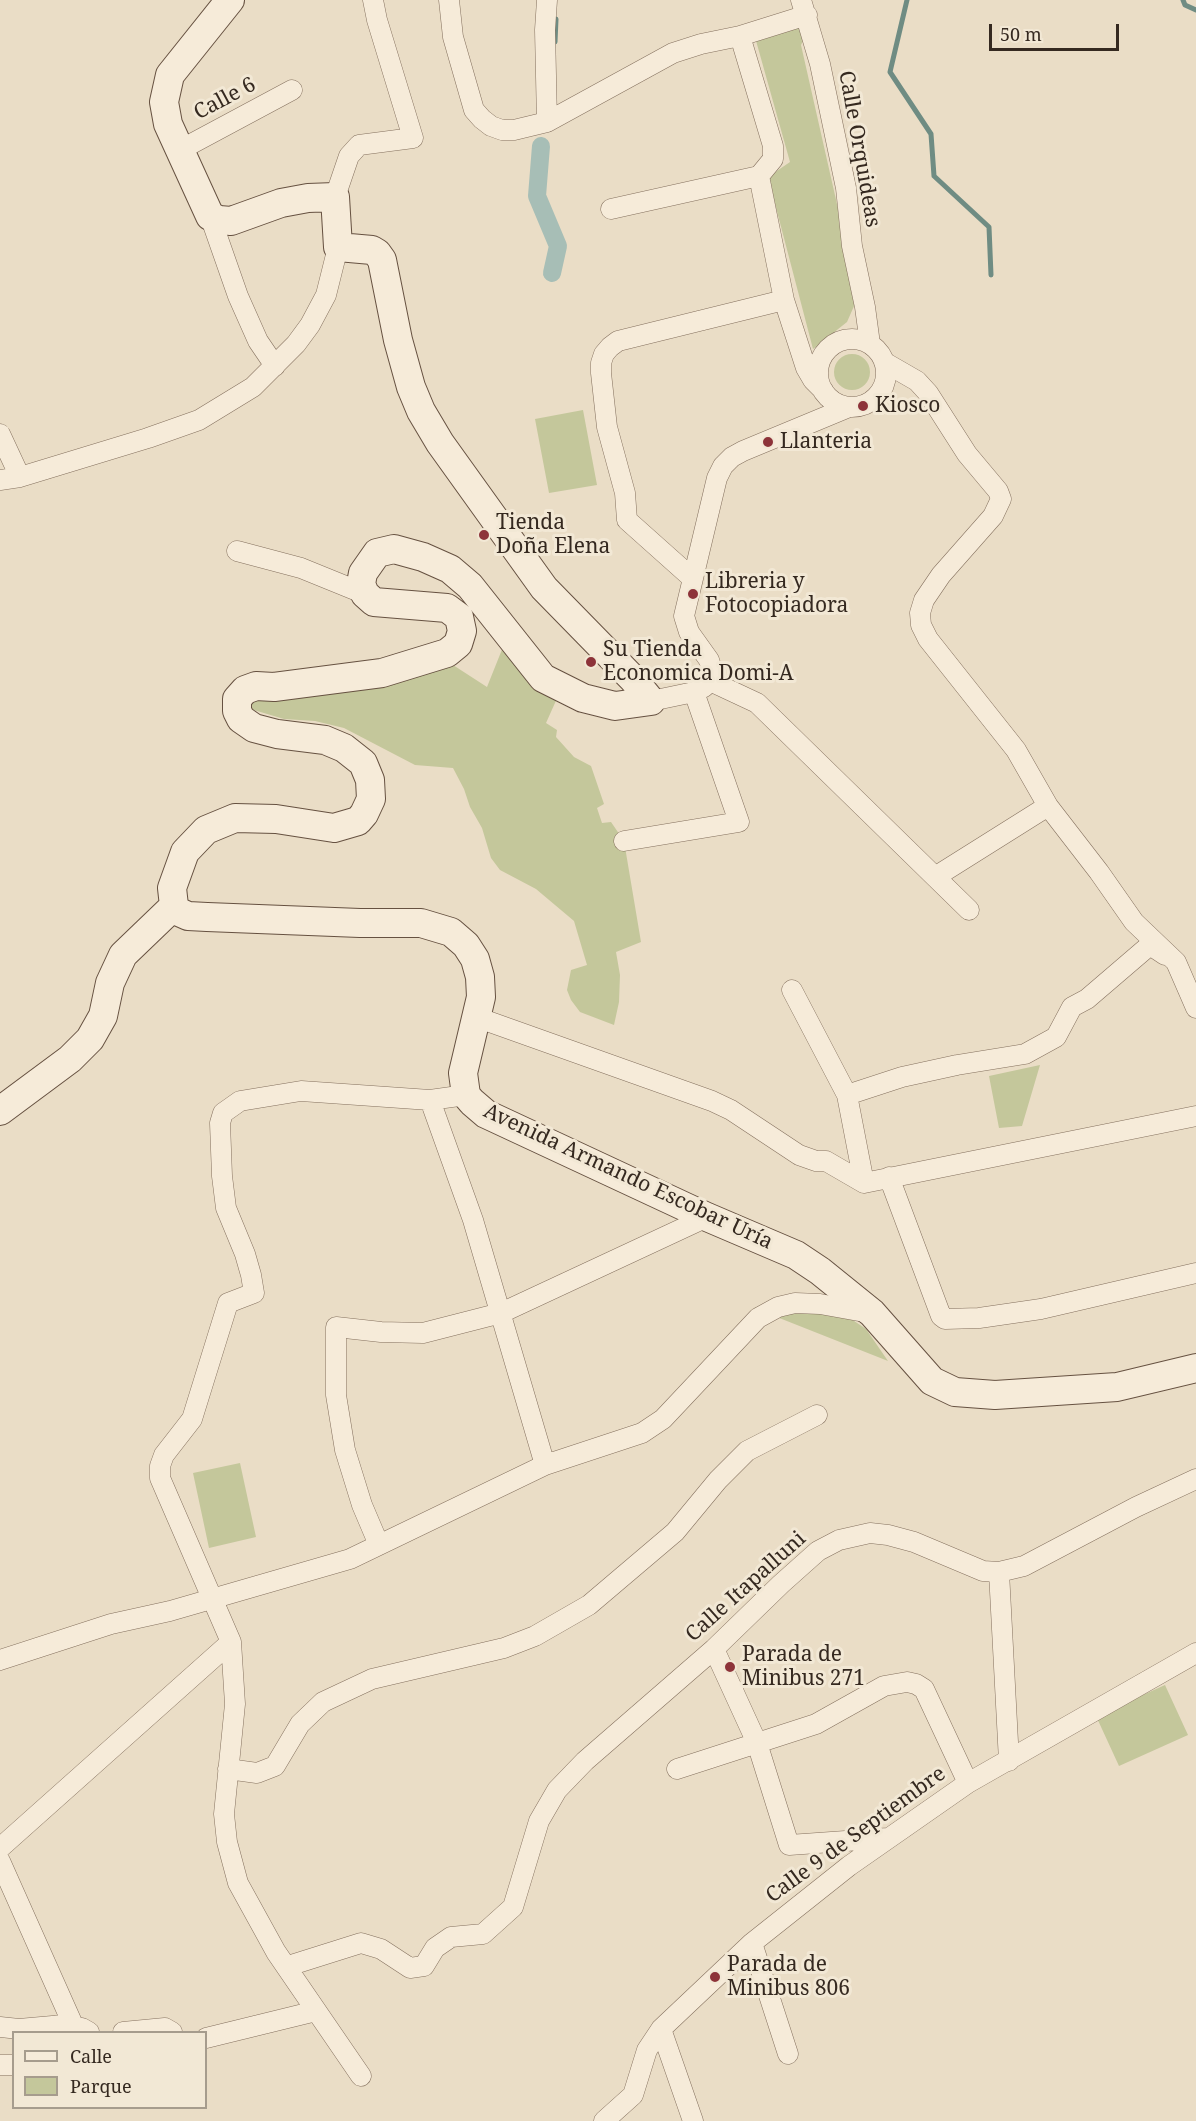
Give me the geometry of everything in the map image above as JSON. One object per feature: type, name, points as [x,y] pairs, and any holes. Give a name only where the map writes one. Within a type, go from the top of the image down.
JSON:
[{"type":"street","points":[[230,0],[171,75],[164,102],[168,124],[210,216],[237,296],[258,341],[275,366]]},
{"type":"street","points":[[0,480],[20,477],[199,420],[253,387],[296,344],[310,325],[326,295],[339,247],[335,197],[349,156],[359,146],[413,138],[373,0]]},
{"type":"street","points":[[449,0],[453,37],[474,110],[491,126],[502,130],[514,130],[547,122],[673,53],[701,44],[740,36],[804,7]]},
{"type":"street","points":[[547,0],[545,30],[547,122]]},
{"type":"street","name":"Calle Orquideas","points":[[804,7],[820,64],[846,188],[852,246],[870,344]]},
{"type":"street","points":[[611,209],[759,176],[773,159],[773,146],[740,36]]},
{"type":"street","name":"Calle 6","points":[[180,150],[292,90]]},
{"type":"street","points":[[759,176],[784,300],[812,369],[813,380],[838,405],[849,407],[871,402],[879,395],[885,384],[884,362],[879,352],[870,344],[860,340],[848,339],[839,342],[825,353],[812,369]]},
{"type":"street","points":[[210,216],[219,220],[231,221],[281,203],[308,198],[335,197]]},
{"type":"street","points":[[339,247],[372,250],[377,253],[384,268],[398,340],[411,387],[421,411],[440,443],[544,588],[651,700]]},
{"type":"street","points":[[692,578],[627,520],[625,493],[607,427],[601,363],[604,354],[618,341],[784,300]]},
{"type":"street","points":[[848,339],[865,307]]},
{"type":"street","points":[[884,362],[917,381],[941,412],[967,454],[998,491],[1001,499],[993,516],[941,575],[924,600],[920,613],[921,625],[928,639],[1016,750],[1047,806],[1099,872],[1134,922],[1176,962],[1196,1008]]},
{"type":"street","points":[[879,395],[917,381]]},
{"type":"street","points":[[808,425],[826,394]]},
{"type":"street","points":[[702,686],[713,673],[709,660],[688,632],[684,616],[717,478],[723,466],[743,451],[849,407]]},
{"type":"street","points":[[0,434],[20,477]]},
{"type":"street","points":[[365,594],[361,584],[363,573],[377,553],[394,549],[423,557],[450,569],[470,586],[543,678],[584,698],[615,706],[651,700],[702,686],[757,703],[969,910]]},
{"type":"street","points":[[0,1111],[70,1059],[90,1039],[103,1016],[110,983],[123,955],[174,906],[172,888],[184,852],[206,830],[235,818],[276,819],[334,828],[358,821],[364,814],[371,799],[370,780],[363,763],[344,748],[325,740],[277,734],[254,728],[241,719],[237,711],[237,699],[245,690],[256,686],[274,687],[382,673],[447,653],[458,644],[462,631],[459,617],[447,608],[374,602],[365,594],[301,568],[237,551]]},
{"type":"street","points":[[624,841],[739,822],[702,686]]},
{"type":"street","points":[[935,877],[1047,806]]},
{"type":"street","name":"Avenida Armando Escobar Uría","points":[[174,906],[179,912],[188,916],[360,923],[421,923],[451,932],[466,945],[480,977],[481,997],[463,1074],[466,1095],[486,1114],[707,1217],[796,1255],[820,1271],[872,1313],[932,1381],[955,1392],[995,1395],[1117,1387],[1196,1368]]},
{"type":"street","points":[[847,1095],[913,1075],[1025,1054],[1056,1037],[1072,1007],[1087,999],[1150,945],[1176,962]]},
{"type":"street","points":[[792,990],[847,1095],[864,1183]]},
{"type":"street","points":[[476,1017],[712,1101],[731,1110],[799,1155],[816,1161],[826,1161],[864,1183],[1196,1116]]},
{"type":"street","points":[[361,2076],[288,1966],[276,1952],[238,1883],[227,1842],[224,1814],[235,1704],[231,1642],[160,1478],[160,1466],[164,1455],[192,1419],[228,1303],[254,1293],[245,1254],[226,1208],[220,1123],[223,1113],[240,1101],[302,1091],[430,1100],[466,1095]]},
{"type":"street","points":[[430,1100],[472,1220],[545,1464]]},
{"type":"street","points":[[889,1178],[941,1316],[945,1319],[979,1318],[1041,1309],[1196,1273]]},
{"type":"street","points":[[379,1545],[362,1505],[345,1450],[336,1395],[336,1328],[423,1333],[501,1313],[707,1217]]},
{"type":"street","points":[[0,1660],[111,1624],[212,1599],[350,1559],[545,1464],[621,1441],[642,1432],[663,1419],[758,1318],[778,1307],[795,1303],[820,1304],[872,1313]]},
{"type":"street","points":[[228,1769],[257,1773],[274,1766],[300,1724],[323,1702],[372,1679],[504,1648],[535,1636],[589,1605],[675,1532],[718,1480],[747,1451],[817,1415]]},
{"type":"street","name":"Calle Itapalluni","points":[[288,1966],[361,1943],[381,1950],[410,1968],[424,1966],[435,1948],[451,1937],[483,1935],[513,1907],[539,1821],[557,1790],[585,1761],[714,1648],[818,1551],[839,1540],[870,1533],[888,1535],[914,1542],[983,1571],[999,1572],[1024,1566],[1136,1507],[1196,1479]]},
{"type":"street","points":[[999,1572],[1008,1761]]},
{"type":"street","points":[[82,2030],[0,1850],[231,1642]]},
{"type":"street","points":[[714,1648],[757,1743],[789,1845],[891,1838]]},
{"type":"street","name":"Calle 9 de Septiembre","points":[[604,2121],[633,2095],[647,2050],[661,2029],[752,1942],[849,1866],[968,1783],[1196,1653]]},
{"type":"street","points":[[677,1769],[816,1724],[884,1686],[907,1682],[924,1689],[968,1783]]},
{"type":"street","points":[[752,1942],[788,2054]]},
{"type":"street","points":[[207,2038],[316,2011]]},
{"type":"street","points":[[0,2027],[20,2029],[64,2025],[82,2030]]},
{"type":"street","points":[[134,2031],[165,2028],[170,2031]]},
{"type":"street","points":[[661,2029],[693,2121]]},
{"type":"green space","points":[[790,20],[807,33],[801,45],[858,297],[847,322],[813,349],[768,177],[790,162],[753,30]]},
{"type":"green space","points":[[852,354],[865,359],[870,372],[865,385],[852,390],[839,385],[834,372],[839,359]]},
{"type":"green space","points":[[583,410],[597,485],[549,493],[535,419]]},
{"type":"green space","points":[[505,642],[559,694],[546,723],[557,730],[556,737],[574,757],[591,766],[604,804],[597,808],[602,823],[611,822],[624,841],[641,942],[616,952],[620,975],[619,1002],[614,1025],[580,1012],[571,1000],[567,990],[571,970],[587,965],[574,921],[536,889],[500,870],[491,858],[482,828],[453,768],[415,765],[344,728],[315,721],[284,719],[247,708],[252,696],[453,665],[487,687]]},
{"type":"green space","points":[[1040,1065],[1022,1126],[999,1128],[989,1076]]},
{"type":"green space","points":[[788,1295],[829,1304],[866,1329],[888,1361],[754,1308]]},
{"type":"green space","points":[[240,1463],[256,1537],[209,1548],[193,1473]]},
{"type":"green space","points":[[1165,1685],[1188,1735],[1119,1766],[1096,1716]]},
{"type":"waterway","points":[[907,0],[890,72],[931,134],[934,176],[989,227],[991,275]]},
{"type":"waterway","points":[[1183,0],[1185,5],[1196,10]]},
{"type":"waterway","points":[[555,42],[556,19]]},
{"type":"waterway","points":[[541,146],[537,196],[558,246],[552,273]]},
{"type":"place","name":"Kiosco","points":[[863,406]]},
{"type":"place","name":"Llanteria","points":[[768,442]]},
{"type":"place","name":"Tienda Doña Elena","points":[[484,535]]},
{"type":"place","name":"Libreria y Fotocopiadora","points":[[693,594]]},
{"type":"place","name":"Su Tienda Economica Domi-A","points":[[591,662]]},
{"type":"place","name":"Parada de Minibus 271","points":[[730,1667]]},
{"type":"place","name":"Parada de Minibus 806","points":[[715,1977]]}]
